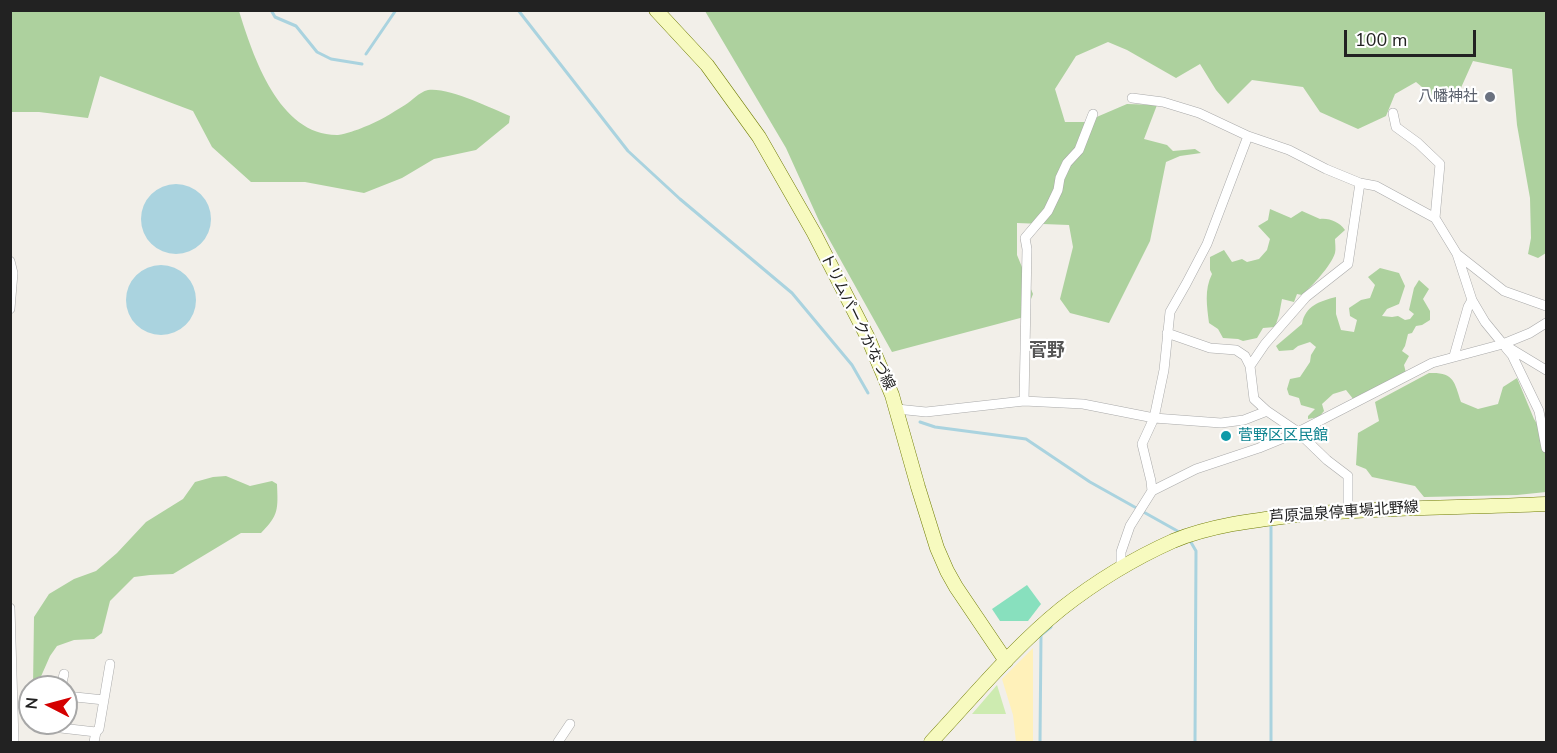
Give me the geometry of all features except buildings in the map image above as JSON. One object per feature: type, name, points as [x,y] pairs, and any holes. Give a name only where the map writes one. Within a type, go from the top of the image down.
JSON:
[{"type":"main road","name":"トリムパークかなづ線","points":[[656,10],[707,65],[759,137],[814,233],[868,338],[897,409],[937,548],[956,587],[1006,661]]},
{"type":"main road","name":"芦原温泉停車場北野線","points":[[931,742],[1006,661],[1059,611],[1120,569],[1174,541],[1212,529],[1258,519],[1348,510],[1546,504]]},
{"type":"street","points":[[1132,98],[1163,102],[1199,113],[1248,136],[1289,150],[1326,170],[1360,183],[1376,186],[1435,218],[1457,254],[1472,300],[1485,322],[1512,355],[1539,411],[1546,447]]},
{"type":"street","points":[[1393,112],[1396,127],[1418,143],[1440,164],[1435,218]]},
{"type":"street","points":[[1024,401],[1027,249],[1025,238],[1048,211],[1058,190],[1066,163],[1078,150],[1093,114]]},
{"type":"street","points":[[1152,491],[1142,444],[1154,418],[1164,370],[1170,312],[1206,244],[1248,136]]},
{"type":"street","points":[[1250,366],[1265,344],[1306,297],[1348,264],[1360,183]]},
{"type":"street","points":[[1457,254],[1504,291],[1546,306]]},
{"type":"street","points":[[10,261],[13,273],[10,309]]},
{"type":"street","points":[[1454,356],[1472,300]]},
{"type":"street","points":[[1120,569],[1121,552],[1130,526],[1152,491],[1196,469],[1298,432],[1432,363],[1503,344],[1530,333],[1546,322]]},
{"type":"street","points":[[1167,333],[1210,348],[1236,350],[1245,356],[1250,366],[1254,399],[1267,411],[1298,432],[1327,460],[1348,476],[1348,510]]},
{"type":"street","points":[[1503,344],[1546,370]]},
{"type":"street","points":[[897,409],[926,412],[1024,401],[1083,404],[1154,418],[1221,423],[1244,420],[1267,411]]},
{"type":"street","points":[[10,608],[14,742]]},
{"type":"street","points":[[78,732],[95,737],[99,729],[110,664]]},
{"type":"street","points":[[78,697],[104,700]]},
{"type":"street","points":[[559,742],[570,724]]},
{"type":"green space","points":[[10,11],[239,11],[252,50],[272,90],[284,108],[300,122],[317,132],[338,135],[348,133],[374,123],[428,90],[447,92],[481,103],[510,116],[509,123],[476,150],[434,159],[402,178],[364,193],[305,182],[251,182],[212,147],[193,111],[100,76],[88,118],[39,112],[11,112]]},
{"type":"green space","points":[[705,11],[1546,11],[1546,253],[1538,258],[1528,254],[1531,238],[1530,198],[1517,125],[1512,69],[1473,61],[1460,90],[1435,98],[1416,82],[1395,94],[1386,116],[1358,129],[1320,112],[1303,87],[1252,80],[1228,104],[1216,90],[1200,64],[1176,78],[1127,50],[1108,42],[1076,56],[1055,89],[1065,122],[1085,122],[1127,104],[1157,105],[1144,139],[1167,145],[1173,151],[1195,149],[1201,153],[1180,156],[1166,162],[1150,241],[1109,323],[1070,313],[1060,299],[1073,247],[1069,225],[1017,223],[1017,255],[1033,294],[1024,317],[892,352],[820,223],[786,148]]},
{"type":"green space","points":[[1270,209],[1291,218],[1302,211],[1320,219],[1334,221],[1345,230],[1335,239],[1333,258],[1316,281],[1302,295],[1297,294],[1294,302],[1282,299],[1275,327],[1263,328],[1257,338],[1243,341],[1223,338],[1218,329],[1209,323],[1207,298],[1212,274],[1210,257],[1224,250],[1232,262],[1242,259],[1247,262],[1259,259],[1267,250],[1270,239],[1258,226],[1268,220]]},
{"type":"green space","points":[[1380,268],[1399,273],[1405,286],[1399,304],[1387,309],[1382,316],[1410,319],[1414,314],[1409,310],[1414,288],[1419,280],[1429,289],[1423,299],[1430,311],[1430,320],[1416,326],[1412,333],[1408,334],[1402,351],[1409,356],[1404,365],[1406,373],[1354,400],[1346,390],[1333,394],[1322,404],[1324,411],[1319,417],[1308,419],[1315,409],[1301,405],[1299,398],[1289,395],[1287,389],[1290,379],[1300,377],[1316,347],[1310,342],[1293,350],[1279,351],[1276,346],[1302,324],[1310,309],[1336,297],[1336,314],[1341,330],[1354,332],[1357,320],[1350,316],[1349,308],[1361,300],[1370,298],[1375,285],[1368,277]]},
{"type":"green space","points":[[1429,373],[1448,376],[1454,383],[1461,402],[1478,409],[1498,404],[1503,387],[1517,378],[1534,419],[1543,433],[1546,433],[1546,492],[1517,495],[1424,497],[1415,486],[1372,477],[1366,469],[1356,465],[1358,433],[1379,421],[1375,402]]},
{"type":"green space","points":[[226,476],[250,486],[272,481],[277,484],[276,511],[267,527],[261,533],[241,533],[173,574],[134,577],[110,601],[102,633],[94,639],[74,640],[57,646],[42,675],[33,675],[34,617],[49,594],[74,579],[96,571],[117,553],[146,522],[183,499],[195,482]]},
{"type":"green space","points":[[1027,585],[1041,604],[1028,621],[1000,621],[992,609]]},
{"type":"green space","points":[[997,685],[1006,714],[972,714]]},
{"type":"sand","points":[[1033,648],[1033,742],[1016,742],[1013,715],[1002,679]]},
{"type":"water","points":[[176,184],[189,187],[201,194],[208,206],[211,219],[208,232],[201,244],[189,251],[176,254],[163,251],[151,244],[144,232],[141,219],[144,206],[151,194],[163,187]]},
{"type":"water","points":[[161,265],[174,268],[186,275],[193,287],[196,300],[193,313],[186,325],[174,332],[161,335],[148,332],[136,325],[129,313],[126,300],[129,287],[136,275],[148,268]]},
{"type":"waterway","points":[[271,10],[275,17],[296,26],[317,52],[331,59],[362,64]]},
{"type":"waterway","points":[[366,54],[396,10]]},
{"type":"waterway","points":[[518,10],[628,151],[680,199],[792,293],[852,365],[868,393]]},
{"type":"waterway","points":[[920,422],[935,427],[1026,439],[1090,482],[1181,533]]},
{"type":"waterway","points":[[1271,526],[1271,742]]},
{"type":"waterway","points":[[1189,539],[1196,551],[1195,742]]},
{"type":"waterway","points":[[1040,742],[1041,635],[1051,627]]},
{"type":"place","name":"八幡神社","points":[[1490,97]]},
{"type":"place","name":"菅野区区民館","points":[[1226,436]]},
{"type":"district","name":"菅野","points":[[1047,352]]}]
